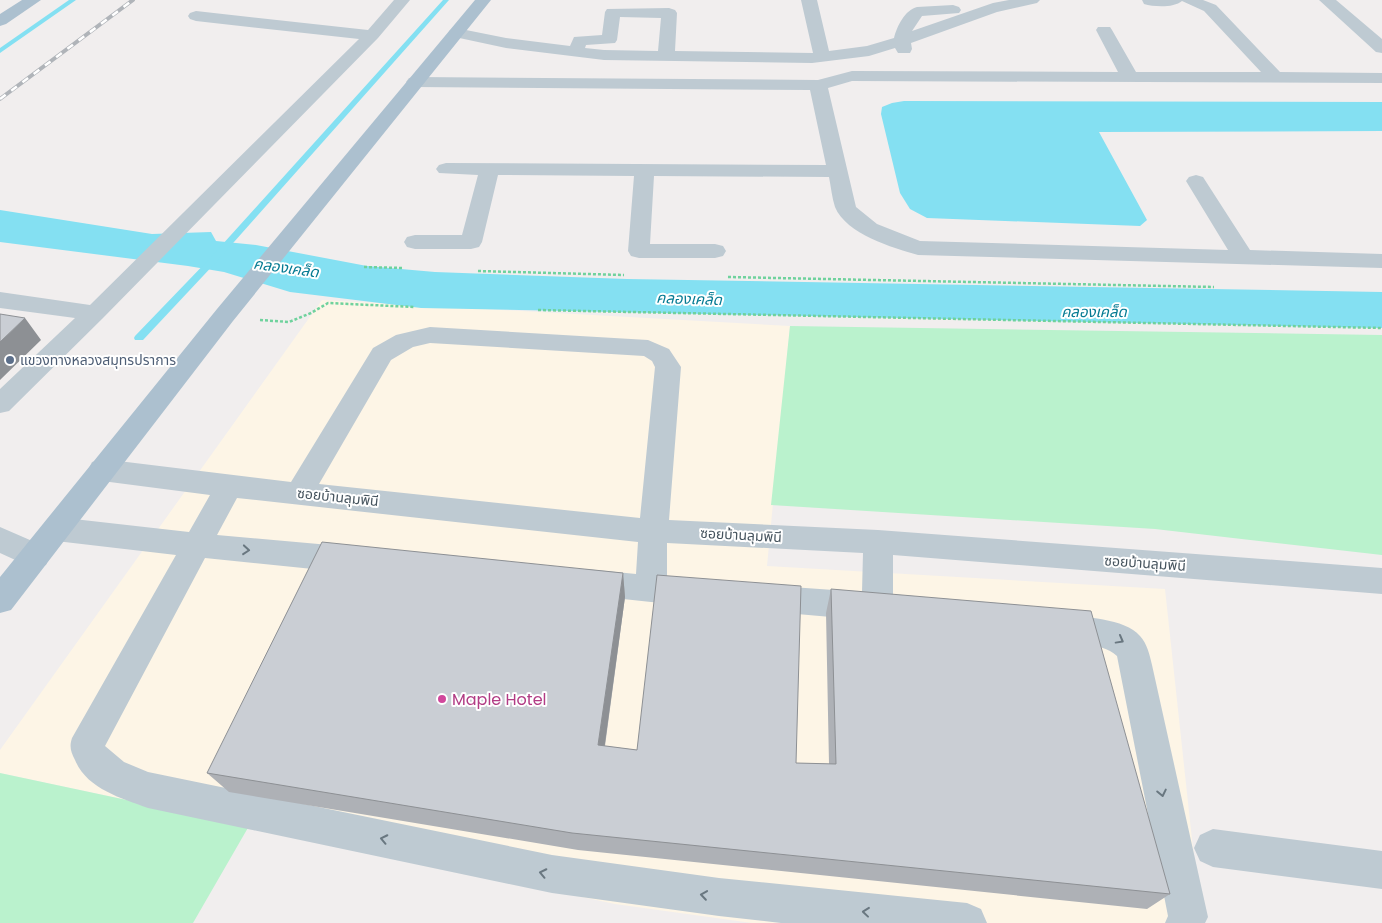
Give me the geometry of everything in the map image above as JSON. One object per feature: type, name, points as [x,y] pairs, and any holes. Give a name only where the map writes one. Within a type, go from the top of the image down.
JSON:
[{"type":"main road","points":[[0,21],[33,0]]},
{"type":"main road","points":[[0,600],[233,305],[483,0]]},
{"type":"street","points":[[0,404],[184,225],[372,35],[402,0]]},
{"type":"street","points":[[809,0],[822,56]]},
{"type":"street","points":[[574,52],[580,40],[609,40],[666,48],[822,56],[868,51],[993,8],[1032,0]]},
{"type":"street","points":[[1149,1],[1175,0]]},
{"type":"street","points":[[1189,0],[1210,8],[1276,78]]},
{"type":"street","points":[[1327,0],[1382,48]]},
{"type":"street","points":[[913,76],[901,41],[906,23],[916,12],[953,10]]},
{"type":"street","points":[[609,40],[613,12],[669,13],[666,48]]},
{"type":"street","points":[[196,16],[372,35]]},
{"type":"street","points":[[1104,30],[1130,77]]},
{"type":"street","points":[[456,33],[506,44],[604,55],[666,48]]},
{"type":"street","points":[[415,82],[818,85],[852,76],[1382,78]]},
{"type":"street","points":[[818,85],[846,208],[856,220],[890,240],[918,248],[1382,261]]},
{"type":"street","points":[[446,169],[837,171]]},
{"type":"street","points":[[416,242],[471,242],[490,169]]},
{"type":"street","points":[[644,170],[638,250],[715,252]]},
{"type":"street","points":[[1196,181],[1244,258]]},
{"type":"street","points":[[0,300],[95,313]]},
{"type":"street","points":[[300,493],[382,354],[395,344],[410,338],[430,335],[648,348],[658,352],[666,359],[668,367],[653,531],[651,588]]},
{"type":"street","name":"ซอยบ้านลุมพินี","points":[[102,470],[229,486],[653,531],[878,542],[1382,581]]},
{"type":"street","points":[[229,486],[89,738],[87,747],[89,753],[95,761],[118,779],[148,790],[552,874],[720,897],[966,923]]},
{"type":"street","points":[[56,529],[384,563]]},
{"type":"street","points":[[0,539],[35,556]]},
{"type":"street","points":[[562,580],[891,609],[878,542]]},
{"type":"street","points":[[1032,626],[1109,635],[1122,639],[1130,648],[1136,665],[1188,917],[1185,923]]},
{"type":"street","points":[[1213,848],[1382,870]]},
{"type":"path","points":[[364,267],[404,268]]},
{"type":"path","points":[[474,271],[624,276]]},
{"type":"path","points":[[724,277],[1222,287]]},
{"type":"path","points":[[233,305],[272,322],[289,322],[311,313],[328,303],[421,308]]},
{"type":"path","points":[[530,310],[1382,328]]},
{"type":"shaded area","points":[[322,300],[790,326],[767,566],[1165,589],[1201,923],[752,923],[615,904],[0,773],[0,750]]},
{"type":"green space","points":[[790,326],[1382,335],[1382,555],[1155,529],[771,505]]},
{"type":"green space","points":[[0,773],[249,826],[193,923],[0,923]]},
{"type":"water","points":[[904,101],[1382,102],[1382,131],[1099,132],[1147,220],[1140,226],[927,218],[910,209],[900,193],[881,114],[882,107]]},
{"type":"water","name":"คลองเคล็ด","points":[[0,210],[152,234],[211,232],[216,241],[256,245],[367,266],[435,272],[627,279],[1382,292],[1382,328],[421,308],[290,292],[224,272],[188,266],[0,242]]},
{"type":"building","points":[[0,314],[25,318],[0,342]]},
{"type":"building","name":"Maple Hotel","points":[[322,542],[623,573],[598,745],[637,750],[657,575],[801,586],[796,763],[836,764],[831,589],[1091,611],[1170,894],[572,833],[207,773]]},
{"type":"waterway","points":[[0,51],[73,0]]},
{"type":"waterway","points":[[139,338],[215,258],[446,0]]},
{"type":"railway","points":[[0,99],[133,0]]},
{"type":"place","name":"แขวงทางหลวงสมุทรปราการ","points":[[10,360]]},
{"type":"place","name":"Maple Hotel","points":[[442,699]]}]
